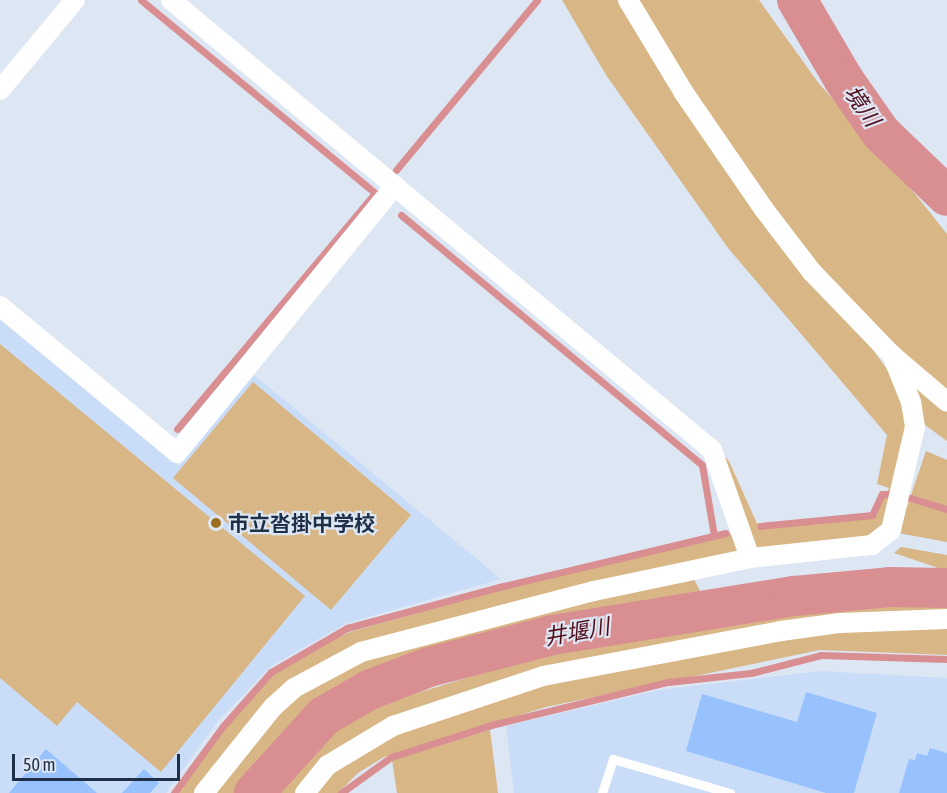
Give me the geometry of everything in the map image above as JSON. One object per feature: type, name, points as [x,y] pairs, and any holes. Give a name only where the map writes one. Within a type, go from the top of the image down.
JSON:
[{"type":"street","points":[[0,90],[75,0]]},
{"type":"street","points":[[171,0],[712,450],[750,558]]},
{"type":"street","points":[[628,0],[684,93],[763,208],[812,272],[891,355],[947,402]]},
{"type":"street","points":[[0,306],[177,453],[395,186]]},
{"type":"street","points":[[204,793],[273,707],[303,682],[361,652],[594,591],[750,558],[872,546],[891,530],[915,427],[911,402],[891,355]]},
{"type":"street","points":[[305,793],[328,765],[393,726],[543,676],[781,631],[840,623],[947,618]]},
{"type":"lane","points":[[602,793],[613,759],[730,793]]},
{"type":"shaded area","points":[[562,0],[621,0],[894,379],[909,430],[888,523],[869,542],[752,548],[723,455],[729,461],[759,528],[873,517],[889,488],[877,484],[887,435],[728,248],[606,75]]},
{"type":"shaded area","points":[[634,0],[759,0],[817,81],[920,200],[947,234],[947,394],[838,292],[767,205]]},
{"type":"shaded area","name":"市立沓掛中学校","points":[[0,320],[179,466],[254,375],[501,579],[347,623],[271,666],[218,721],[166,793],[0,793]]},
{"type":"shaded area","points":[[0,344],[305,596],[161,772],[77,702],[57,726],[0,678]]},
{"type":"shaded area","points":[[905,374],[947,410],[947,441],[925,425]]},
{"type":"shaded area","points":[[253,382],[411,515],[331,610],[173,478]]},
{"type":"shaded area","points":[[926,451],[947,460],[947,542],[898,533]]},
{"type":"shaded area","points":[[735,533],[740,549],[736,558],[331,658],[198,793],[179,793],[225,729],[272,675],[320,646],[350,632],[500,590]]},
{"type":"shaded area","points":[[901,547],[947,555],[947,571],[894,553]]},
{"type":"shaded area","points":[[693,577],[704,599],[545,627],[392,668],[348,687],[293,726],[238,793],[213,793],[296,695],[379,652]]},
{"type":"shaded area","points":[[893,595],[947,597],[947,614],[856,618],[411,715],[298,793],[272,793],[321,737],[378,705],[551,652],[639,631],[696,620]]},
{"type":"shaded area","points":[[947,625],[947,655],[820,650],[546,707],[384,757],[358,773],[338,793],[312,793],[329,773],[391,733],[595,670],[791,634]]},
{"type":"shaded area","points":[[820,671],[947,678],[947,793],[514,793],[506,726],[659,690]]},
{"type":"shaded area","points":[[490,730],[498,793],[397,793],[392,760]]},
{"type":"building","points":[[806,692],[877,713],[854,793],[826,793],[686,751],[702,694],[797,722]]},
{"type":"building","points":[[930,748],[947,753],[947,793],[899,793],[909,759],[915,760],[917,753],[927,756]]},
{"type":"building","points":[[46,749],[97,793],[9,793]]},
{"type":"building","points":[[144,769],[159,783],[150,793],[122,793]]},
{"type":"waterway","points":[[141,0],[375,193],[177,429]]},
{"type":"waterway","points":[[396,170],[537,0]]},
{"type":"waterway","name":"境川","points":[[797,0],[844,80],[881,133],[947,196]]},
{"type":"waterway","points":[[401,215],[702,465],[714,535]]},
{"type":"waterway","points":[[760,526],[872,515],[882,494],[888,494]]},
{"type":"waterway","points":[[907,497],[947,509]]},
{"type":"waterway","points":[[174,793],[223,726],[271,672],[347,628],[499,587],[726,533]]},
{"type":"waterway","name":"井堰川","points":[[254,793],[324,716],[369,690],[429,667],[553,635],[795,596],[890,587],[947,588]]},
{"type":"waterway","points":[[341,793],[391,757],[491,725],[668,682],[751,673],[821,655],[947,659]]},
{"type":"place","name":"市立沓掛中学校","points":[[216,523]]}]
